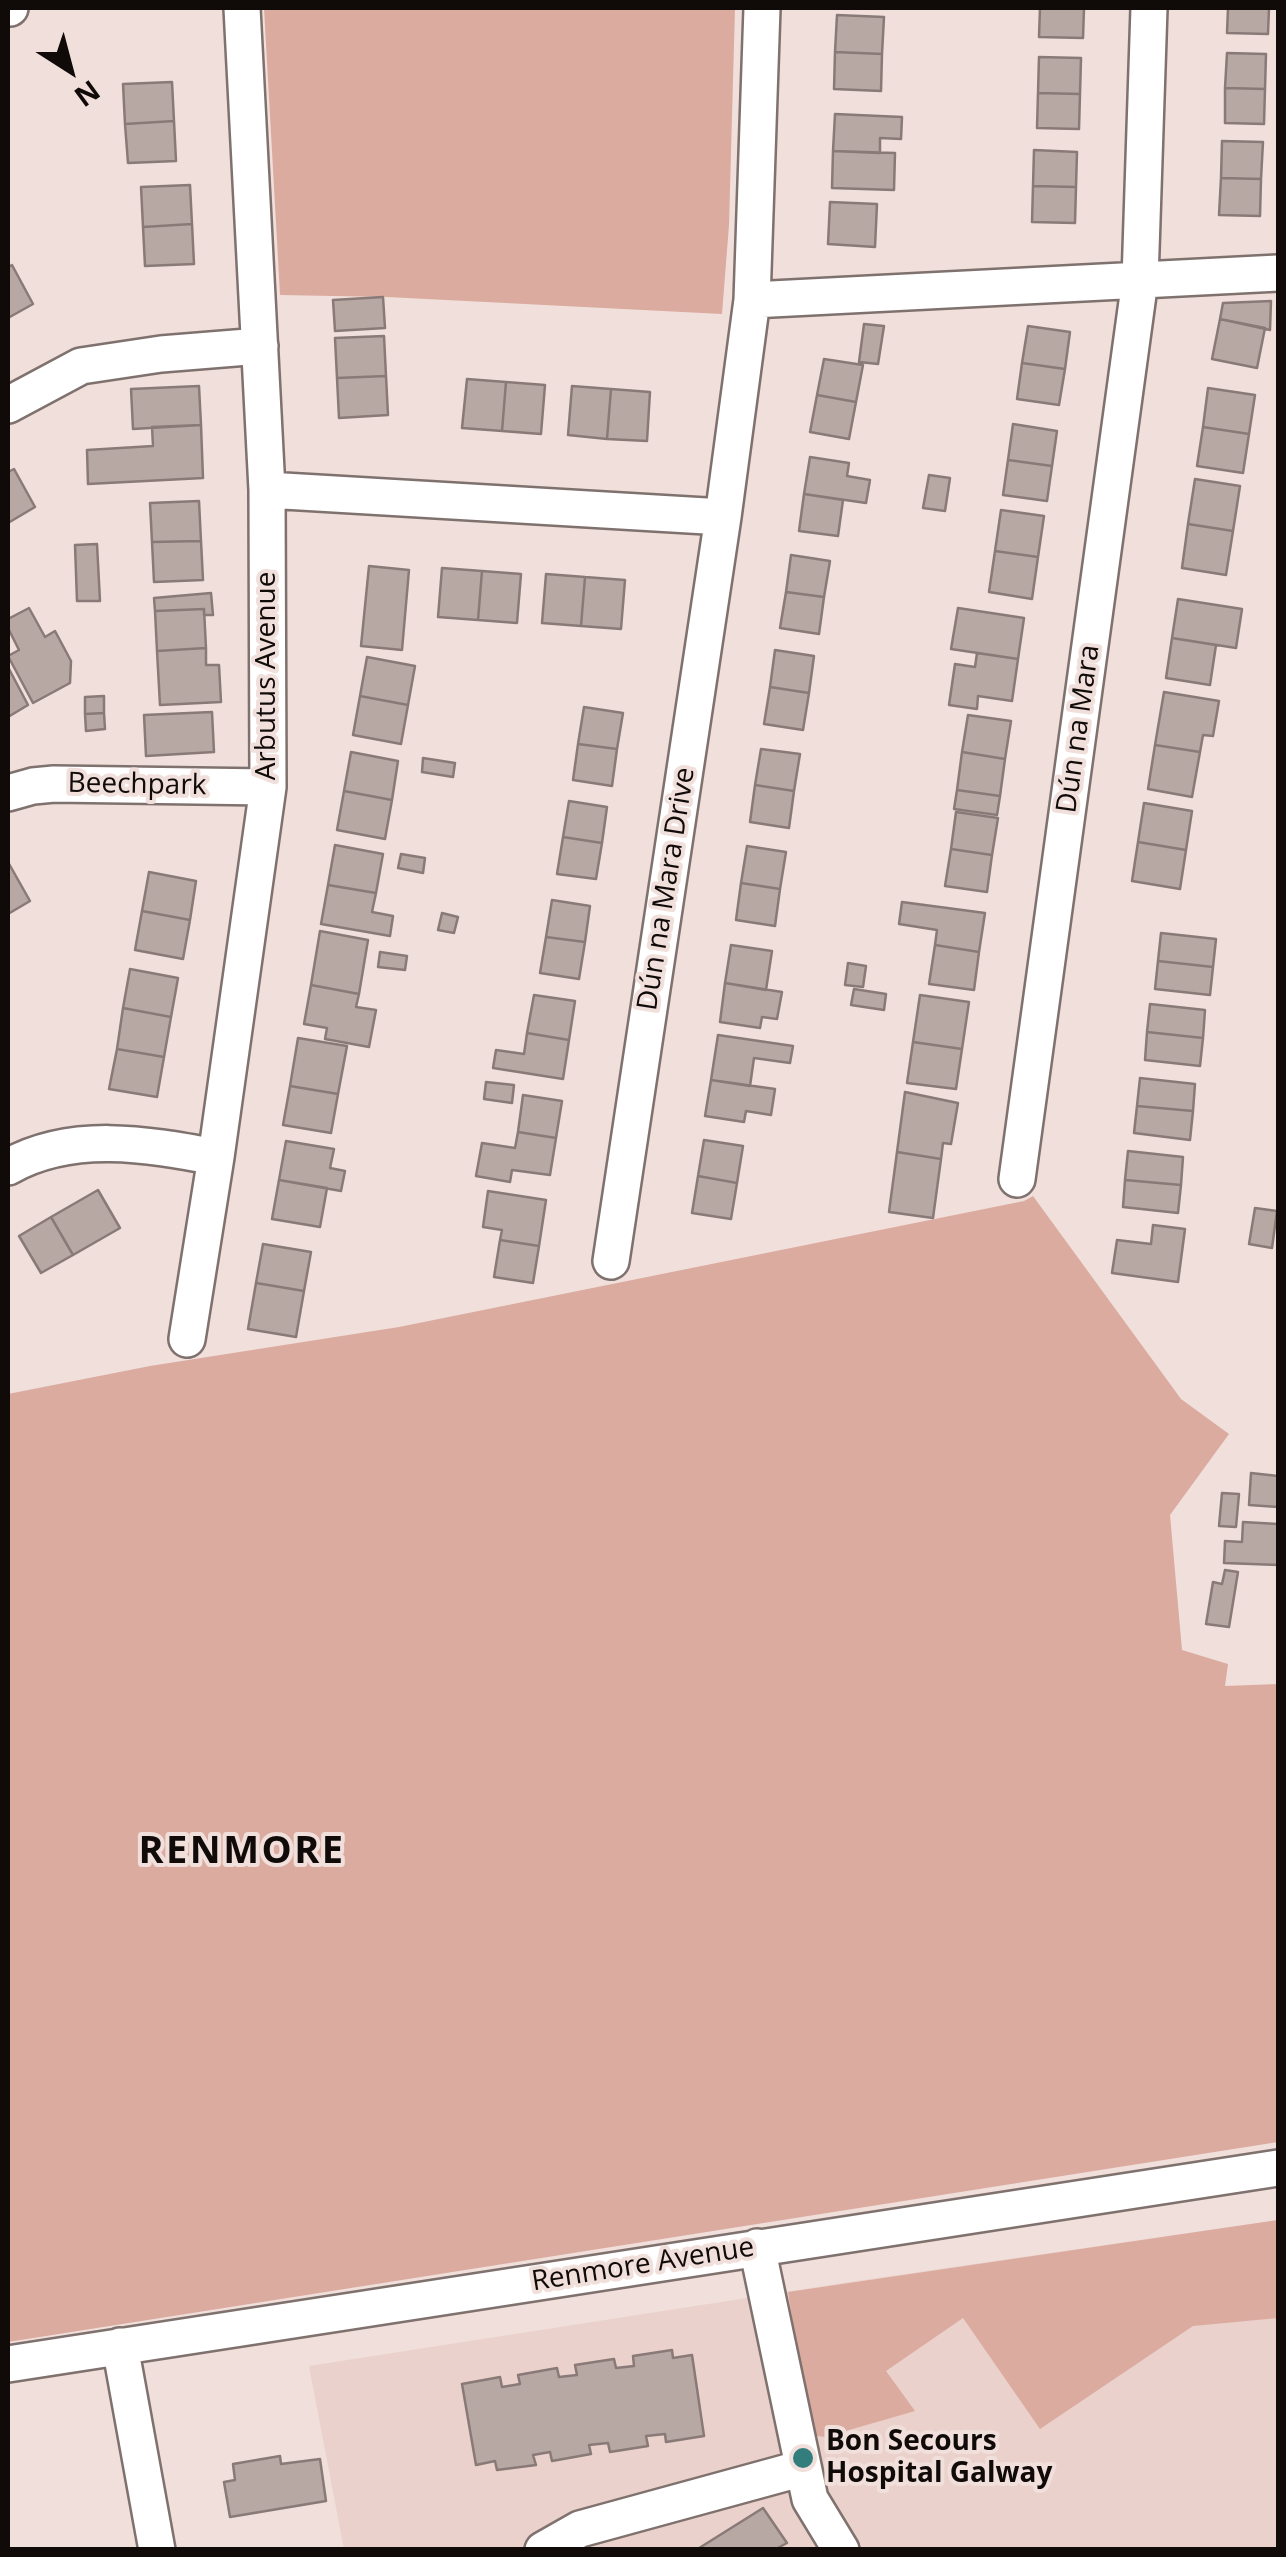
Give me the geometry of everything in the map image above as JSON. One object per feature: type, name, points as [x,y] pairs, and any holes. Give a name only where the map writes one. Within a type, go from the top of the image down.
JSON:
[{"type":"street","name":"Arbutus Avenue","points":[[187,1339],[268,787],[266,490],[242,8]]},
{"type":"street","name":"Dún na Mara Drive","points":[[611,1261],[752,300],[762,8]]},
{"type":"street","name":"Dún na Mara","points":[[1018,1179],[1140,280],[1148,8]]},
{"type":"street","points":[[752,300],[1278,273]]},
{"type":"street","points":[[8,405],[81,366],[161,354],[260,346]]},
{"type":"street","points":[[266,490],[723,517]]},
{"type":"street","name":"Beechpark","points":[[8,793],[33,786],[65,784],[268,787]]},
{"type":"street","points":[[8,1167],[41,1151],[87,1143],[216,1157]]},
{"type":"street","name":"Renmore Avenue","points":[[8,2364],[1278,2168]]},
{"type":"street","points":[[757,2247],[810,2499],[841,2550]]},
{"type":"street","points":[[120,2346],[157,2550]]},
{"type":"street","points":[[543,2550],[580,2528],[804,2468]]},
{"type":"shaded area","points":[[264,8],[735,8],[729,225],[722,314],[280,295]]},
{"type":"shaded area","points":[[1033,1196],[1181,1399],[1229,1434],[1170,1515],[1182,1650],[1228,1664],[1225,1686],[1278,1684],[1278,2142],[8,2342],[8,1394],[150,1366],[399,1327],[1024,1201]]},
{"type":"shaded area","name":"Bon Secours Hospital Galway","points":[[1278,2220],[1278,2549],[344,2549],[309,2366]]},
{"type":"shaded area","points":[[1278,2220],[1278,2318],[1193,2326],[1040,2429],[963,2318],[886,2371],[915,2411],[825,2437],[817,2436],[809,2426],[788,2292]]},
{"type":"building","points":[[1040,8],[1084,8],[1083,38],[1039,37]]},
{"type":"building","points":[[1228,8],[1269,8],[1268,34],[1227,33]]},
{"type":"building","points":[[837,15],[884,17],[882,54],[835,52]]},
{"type":"building","points":[[835,52],[882,54],[881,91],[834,89]]},
{"type":"building","points":[[1227,53],[1266,54],[1265,89],[1225,88]]},
{"type":"building","points":[[1039,57],[1081,58],[1080,94],[1038,93]]},
{"type":"building","points":[[172,82],[174,121],[125,124],[123,84]]},
{"type":"building","points":[[1225,88],[1265,89],[1264,124],[1225,123]]},
{"type":"building","points":[[1038,93],[1080,94],[1079,129],[1037,128]]},
{"type":"building","points":[[835,114],[902,117],[901,139],[880,138],[880,153],[833,151]]},
{"type":"building","points":[[174,121],[176,161],[128,163],[125,124]]},
{"type":"building","points":[[1222,141],[1263,142],[1261,179],[1221,178]]},
{"type":"building","points":[[1034,150],[1077,152],[1076,187],[1033,186]]},
{"type":"building","points":[[833,151],[895,153],[894,190],[832,188]]},
{"type":"building","points":[[1221,178],[1261,179],[1260,216],[1219,215]]},
{"type":"building","points":[[190,185],[192,224],[143,227],[141,187]]},
{"type":"building","points":[[1033,186],[1076,187],[1075,223],[1032,222]]},
{"type":"building","points":[[830,202],[877,204],[875,247],[828,244]]},
{"type":"building","points":[[192,224],[194,264],[145,266],[143,227]]},
{"type":"building","points":[[12,265],[33,304],[8,318],[8,267]]},
{"type":"building","points":[[383,297],[385,328],[335,331],[333,300]]},
{"type":"building","points":[[1271,301],[1270,330],[1220,319],[1223,303]]},
{"type":"building","points":[[1220,319],[1265,328],[1257,368],[1212,359]]},
{"type":"building","points":[[864,324],[884,326],[878,364],[859,362]]},
{"type":"building","points":[[1028,326],[1070,332],[1065,369],[1022,363]]},
{"type":"building","points":[[384,336],[386,376],[337,378],[335,338]]},
{"type":"building","points":[[824,359],[863,365],[856,402],[817,395]]},
{"type":"building","points":[[1022,363],[1065,369],[1059,405],[1017,399]]},
{"type":"building","points":[[386,376],[388,415],[339,418],[337,378]]},
{"type":"building","points":[[467,379],[506,382],[502,431],[462,428]]},
{"type":"building","points":[[506,382],[545,385],[541,434],[502,431]]},
{"type":"building","points":[[199,386],[201,425],[133,429],[131,389]]},
{"type":"building","points":[[572,386],[611,389],[607,439],[568,435]]},
{"type":"building","points":[[1208,388],[1255,395],[1249,434],[1203,427]]},
{"type":"building","points":[[611,389],[650,392],[647,441],[607,439]]},
{"type":"building","points":[[817,395],[856,402],[849,439],[810,432]]},
{"type":"building","points":[[1013,424],[1057,431],[1052,466],[1008,460]]},
{"type":"building","points":[[201,425],[203,478],[88,484],[87,450],[153,446],[152,427]]},
{"type":"building","points":[[1203,427],[1249,434],[1243,473],[1197,466]]},
{"type":"building","points":[[810,457],[849,463],[847,476],[870,480],[866,503],[804,494]]},
{"type":"building","points":[[1008,460],[1052,466],[1047,501],[1003,495]]},
{"type":"building","points":[[14,469],[35,507],[8,523],[8,472]]},
{"type":"building","points":[[929,475],[950,478],[945,511],[923,508]]},
{"type":"building","points":[[1195,479],[1240,486],[1233,531],[1188,524]]},
{"type":"building","points":[[804,494],[843,500],[838,536],[799,531]]},
{"type":"building","points":[[199,501],[201,541],[152,542],[150,503]]},
{"type":"building","points":[[1001,510],[1044,516],[1038,557],[995,551]]},
{"type":"building","points":[[1188,524],[1233,531],[1226,575],[1182,568]]},
{"type":"building","points":[[201,541],[203,580],[154,582],[152,542]]},
{"type":"building","points":[[97,544],[100,601],[77,601],[75,545]]},
{"type":"building","points":[[995,551],[1038,557],[1032,599],[989,592]]},
{"type":"building","points":[[791,555],[830,561],[824,597],[786,592]]},
{"type":"building","points":[[369,566],[409,570],[402,650],[361,646]]},
{"type":"building","points":[[442,568],[482,571],[478,620],[438,617]]},
{"type":"building","points":[[482,571],[521,574],[517,623],[478,620]]},
{"type":"building","points":[[546,574],[585,577],[581,626],[542,623]]},
{"type":"building","points":[[585,577],[625,580],[621,629],[581,626]]},
{"type":"building","points":[[786,592],[824,597],[819,634],[780,628]]},
{"type":"building","points":[[211,593],[213,615],[204,615],[204,609],[155,611],[154,598]]},
{"type":"building","points":[[1178,599],[1242,609],[1236,648],[1172,638]]},
{"type":"building","points":[[29,608],[45,637],[55,631],[71,661],[70,683],[33,703],[8,656],[19,650],[8,628],[8,619]]},
{"type":"building","points":[[958,608],[1024,618],[1018,659],[951,649]]},
{"type":"building","points":[[204,609],[206,648],[157,651],[155,611]]},
{"type":"building","points":[[1172,638],[1216,645],[1210,685],[1166,678]]},
{"type":"building","points":[[206,648],[206,665],[219,665],[221,702],[160,705],[157,651]]},
{"type":"building","points":[[775,650],[814,656],[809,693],[770,687]]},
{"type":"building","points":[[977,653],[1018,659],[1012,701],[978,696],[977,709],[949,705],[955,664],[975,667]]},
{"type":"building","points":[[367,657],[415,666],[408,705],[360,696]]},
{"type":"building","points":[[8,667],[28,705],[8,717]]},
{"type":"building","points":[[770,687],[809,693],[803,730],[764,724]]},
{"type":"building","points":[[1164,692],[1219,701],[1213,736],[1203,735],[1200,752],[1155,745]]},
{"type":"building","points":[[104,696],[104,713],[85,714],[85,697]]},
{"type":"building","points":[[360,696],[408,705],[401,744],[353,735]]},
{"type":"building","points":[[584,707],[623,713],[617,749],[578,744]]},
{"type":"building","points":[[212,712],[214,752],[146,756],[144,715]]},
{"type":"building","points":[[104,713],[105,729],[86,731],[85,714]]},
{"type":"building","points":[[968,715],[1011,721],[1005,759],[962,752]]},
{"type":"building","points":[[578,744],[617,749],[612,786],[573,780]]},
{"type":"building","points":[[1155,745],[1200,752],[1192,797],[1148,789]]},
{"type":"building","points":[[761,749],[800,754],[794,791],[755,785]]},
{"type":"building","points":[[351,752],[398,761],[392,800],[344,791]]},
{"type":"building","points":[[962,752],[1005,759],[1000,796],[957,790]]},
{"type":"building","points":[[423,758],[455,763],[453,777],[422,772]]},
{"type":"building","points":[[755,785],[794,791],[789,828],[750,822]]},
{"type":"building","points":[[957,790],[1000,796],[997,815],[954,809]]},
{"type":"building","points":[[344,791],[392,800],[385,839],[337,830]]},
{"type":"building","points":[[569,801],[607,807],[602,843],[563,837]]},
{"type":"building","points":[[1144,803],[1192,811],[1186,850],[1138,842]]},
{"type":"building","points":[[956,812],[998,818],[992,855],[951,849]]},
{"type":"building","points":[[563,837],[602,843],[596,879],[557,874]]},
{"type":"building","points":[[1138,842],[1186,850],[1180,889],[1132,881]]},
{"type":"building","points":[[335,845],[383,854],[376,893],[328,885]]},
{"type":"building","points":[[747,846],[786,852],[780,889],[741,883]]},
{"type":"building","points":[[951,849],[992,855],[987,892],[945,886]]},
{"type":"building","points":[[401,854],[425,858],[423,873],[398,868]]},
{"type":"building","points":[[8,862],[30,901],[8,914]]},
{"type":"building","points":[[149,872],[196,881],[190,920],[142,911]]},
{"type":"building","points":[[741,883],[780,889],[775,926],[736,920]]},
{"type":"building","points":[[328,885],[376,893],[372,912],[393,916],[390,936],[321,924]]},
{"type":"building","points":[[552,900],[590,906],[585,942],[546,937]]},
{"type":"building","points":[[902,902],[985,913],[979,952],[935,945],[937,930],[899,924]]},
{"type":"building","points":[[142,911],[190,920],[183,959],[135,950]]},
{"type":"building","points":[[442,913],[458,917],[454,933],[438,930]]},
{"type":"building","points":[[320,931],[368,940],[359,994],[311,985]]},
{"type":"building","points":[[1161,933],[1216,939],[1213,967],[1158,961]]},
{"type":"building","points":[[546,937],[585,942],[579,979],[540,973]]},
{"type":"building","points":[[731,945],[772,951],[766,990],[725,983]]},
{"type":"building","points":[[935,945],[979,952],[974,990],[929,984]]},
{"type":"building","points":[[380,952],[407,956],[405,970],[378,967]]},
{"type":"building","points":[[1158,961],[1213,967],[1210,995],[1155,989]]},
{"type":"building","points":[[848,963],[866,966],[863,987],[845,985]]},
{"type":"building","points":[[130,969],[178,978],[171,1017],[123,1008]]},
{"type":"building","points":[[725,983],[782,992],[777,1019],[762,1017],[760,1028],[720,1022]]},
{"type":"building","points":[[311,985],[359,994],[356,1007],[376,1010],[369,1047],[325,1039],[327,1028],[304,1024]]},
{"type":"building","points":[[854,989],[886,994],[884,1010],[851,1005]]},
{"type":"building","points":[[534,995],[575,1001],[569,1040],[527,1033]]},
{"type":"building","points":[[920,995],[969,1002],[962,1049],[913,1042]]},
{"type":"building","points":[[1150,1004],[1205,1010],[1203,1038],[1147,1032]]},
{"type":"building","points":[[123,1008],[171,1017],[164,1057],[117,1049]]},
{"type":"building","points":[[1147,1032],[1203,1038],[1200,1066],[1145,1060]]},
{"type":"building","points":[[527,1033],[569,1040],[563,1079],[493,1068],[496,1050],[524,1054]]},
{"type":"building","points":[[718,1035],[793,1046],[790,1063],[754,1058],[750,1086],[711,1080]]},
{"type":"building","points":[[298,1038],[347,1046],[338,1094],[290,1086]]},
{"type":"building","points":[[913,1042],[962,1049],[956,1089],[907,1083]]},
{"type":"building","points":[[117,1049],[164,1057],[157,1097],[109,1089]]},
{"type":"building","points":[[1140,1078],[1195,1084],[1193,1111],[1137,1106]]},
{"type":"building","points":[[711,1080],[775,1089],[771,1115],[746,1111],[744,1122],[705,1116]]},
{"type":"building","points":[[486,1082],[514,1085],[512,1103],[484,1099]]},
{"type":"building","points":[[290,1086],[338,1094],[331,1133],[283,1125]]},
{"type":"building","points":[[905,1092],[958,1103],[951,1144],[943,1143],[941,1159],[897,1152]]},
{"type":"building","points":[[523,1095],[562,1101],[556,1138],[518,1132]]},
{"type":"building","points":[[1137,1106],[1193,1111],[1190,1140],[1134,1133]]},
{"type":"building","points":[[518,1132],[556,1138],[550,1175],[512,1170],[510,1182],[476,1176],[482,1143],[515,1148]]},
{"type":"building","points":[[704,1140],[743,1146],[737,1183],[698,1176]]},
{"type":"building","points":[[286,1141],[334,1149],[330,1168],[345,1171],[341,1191],[279,1180]]},
{"type":"building","points":[[1128,1151],[1183,1157],[1181,1185],[1125,1180]]},
{"type":"building","points":[[897,1152],[941,1159],[933,1218],[889,1212]]},
{"type":"building","points":[[698,1176],[737,1183],[731,1219],[692,1213]]},
{"type":"building","points":[[279,1180],[327,1188],[320,1227],[272,1219]]},
{"type":"building","points":[[1125,1180],[1181,1185],[1178,1213],[1123,1207]]},
{"type":"building","points":[[98,1190],[120,1228],[73,1255],[51,1217]]},
{"type":"building","points":[[488,1191],[546,1200],[539,1246],[500,1240],[502,1230],[483,1227]]},
{"type":"building","points":[[1255,1208],[1277,1211],[1272,1248],[1249,1244]]},
{"type":"building","points":[[51,1217],[73,1255],[41,1273],[19,1236]]},
{"type":"building","points":[[1153,1225],[1185,1229],[1178,1282],[1112,1273],[1117,1240],[1151,1244]]},
{"type":"building","points":[[500,1240],[539,1246],[533,1283],[494,1277]]},
{"type":"building","points":[[263,1244],[311,1252],[304,1291],[256,1283]]},
{"type":"building","points":[[256,1283],[304,1291],[296,1337],[248,1329]]},
{"type":"building","points":[[1251,1473],[1278,1476],[1278,1507],[1249,1505]]},
{"type":"building","points":[[1222,1493],[1239,1494],[1236,1527],[1219,1526]]},
{"type":"building","points":[[1243,1522],[1278,1524],[1278,1565],[1224,1563],[1225,1541],[1242,1542]]},
{"type":"building","points":[[1225,1570],[1238,1572],[1229,1627],[1206,1624],[1213,1582],[1222,1584]]},
{"type":"building","points":[[672,2350],[673,2358],[692,2355],[704,2436],[666,2442],[665,2434],[646,2436],[648,2446],[610,2452],[608,2443],[589,2445],[591,2454],[552,2461],[550,2452],[533,2455],[536,2465],[497,2470],[495,2461],[476,2465],[462,2384],[500,2377],[502,2387],[520,2384],[518,2375],[557,2368],[559,2377],[577,2375],[575,2365],[614,2359],[616,2368],[634,2366],[633,2356]]},
{"type":"building","points":[[280,2456],[281,2464],[320,2459],[326,2501],[230,2517],[224,2482],[235,2480],[233,2464]]},
{"type":"building","name":"Bon Secours Hospital Galway","points":[[763,2508],[787,2543],[774,2550],[696,2550]]},
{"type":"place","name":"Bon Secours Hospital Galway","points":[[803,2458]]},
{"type":"district","name":"RENMORE","points":[[242,1852]]}]
